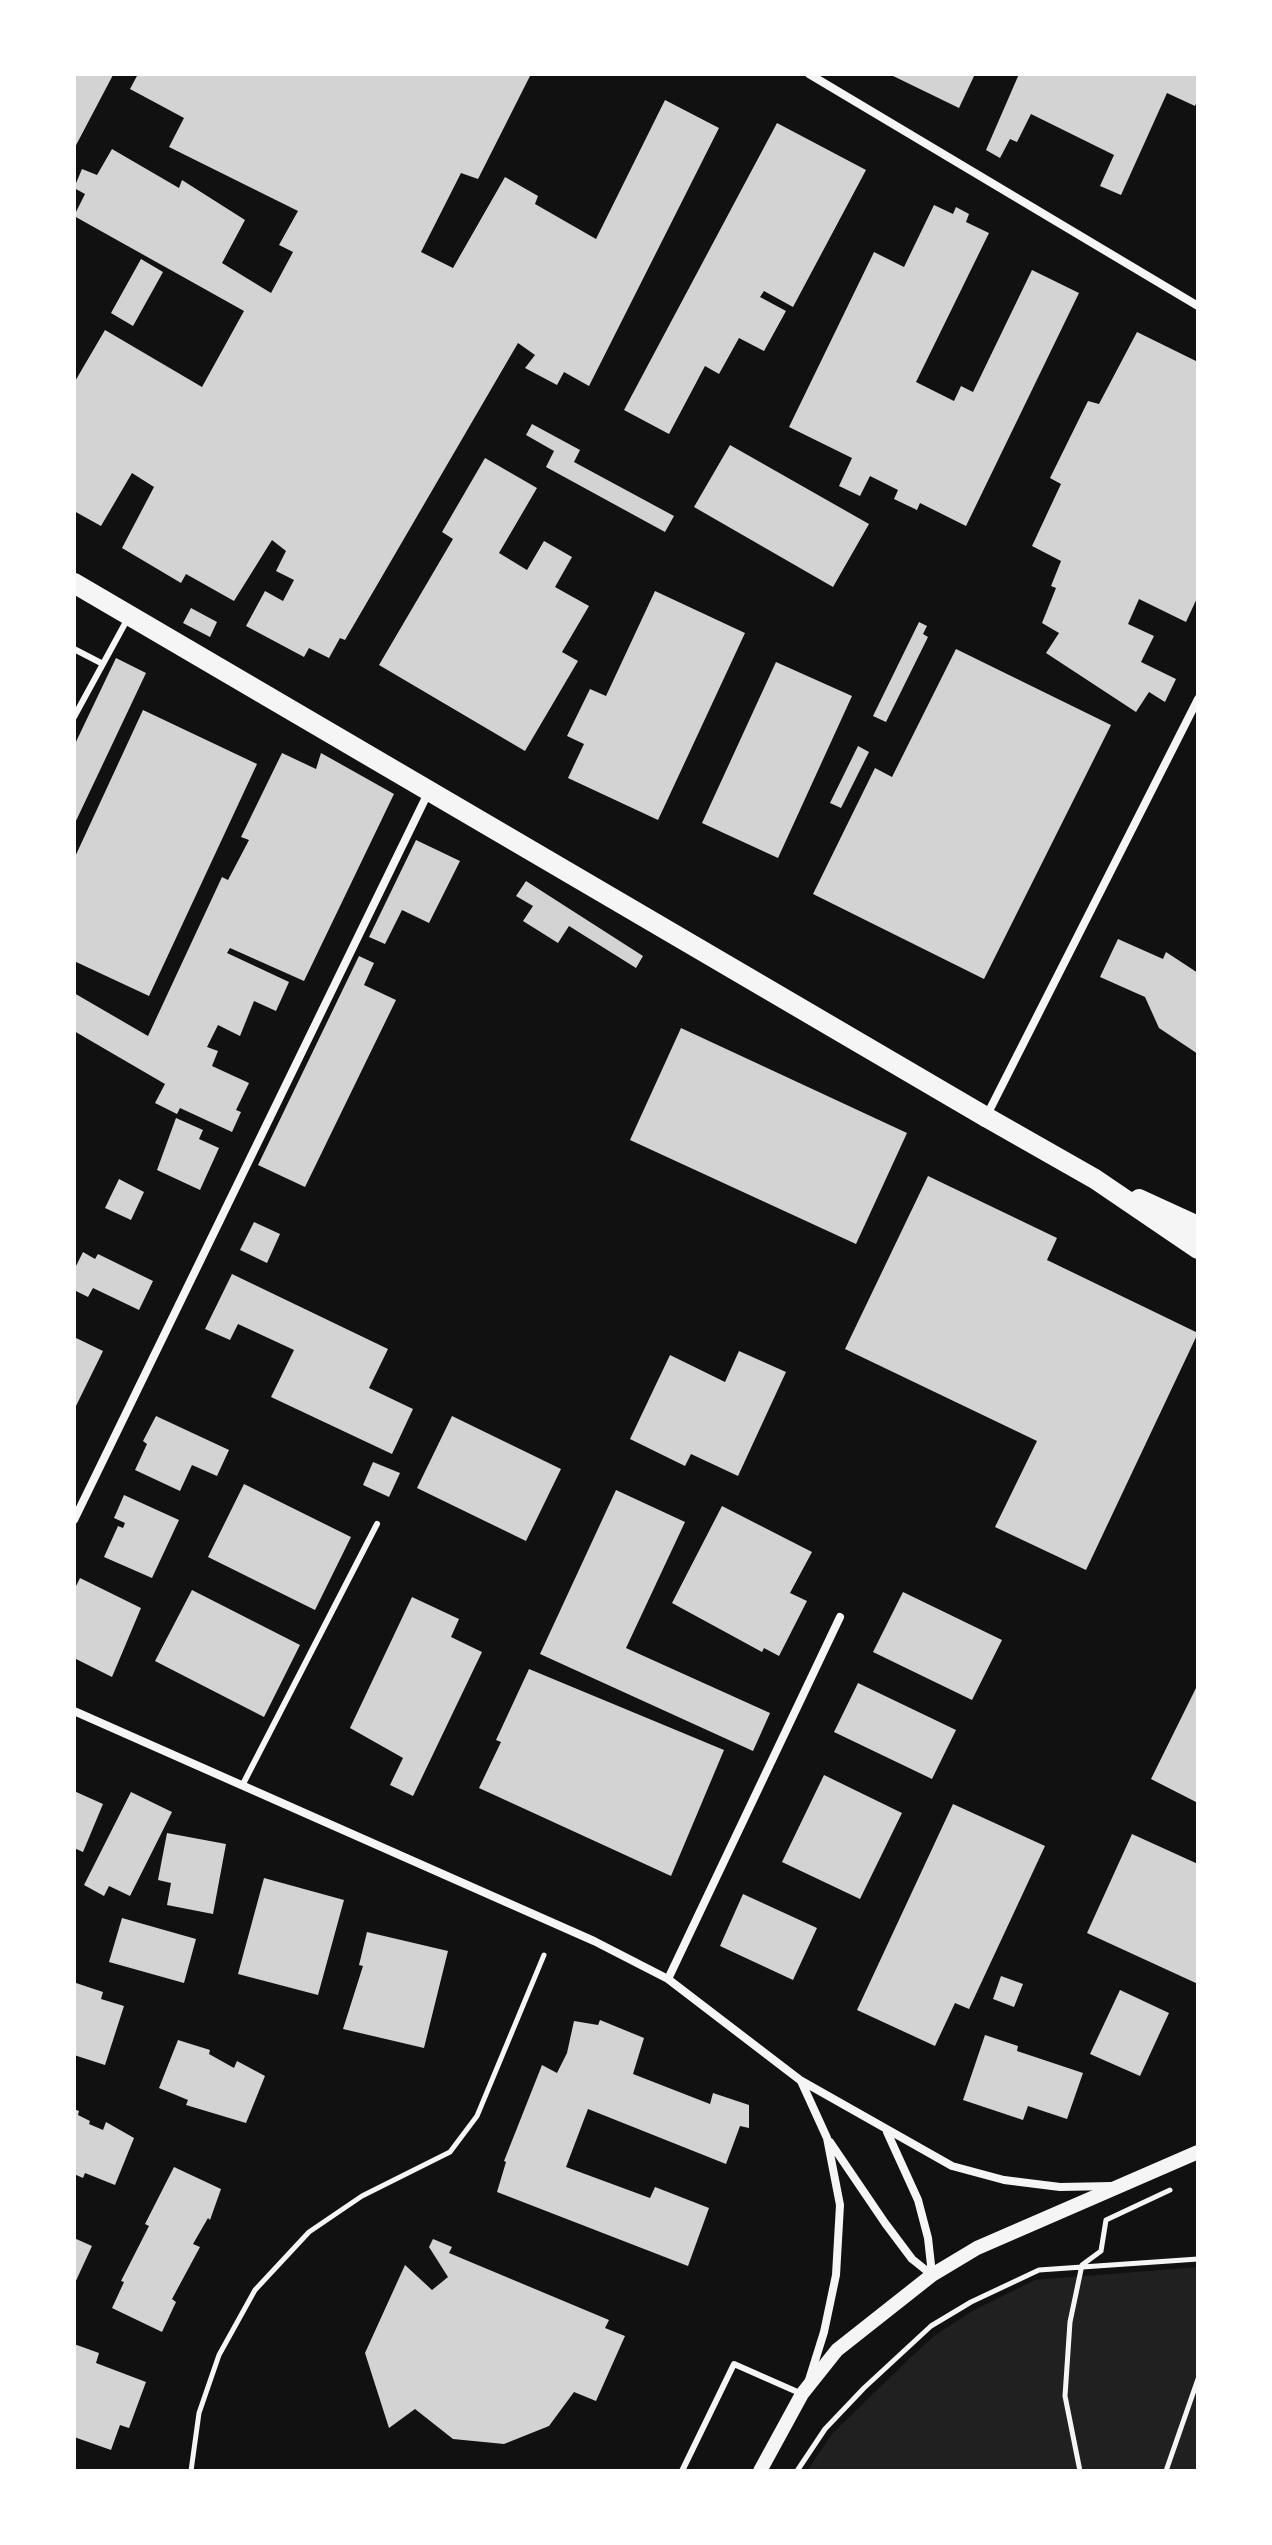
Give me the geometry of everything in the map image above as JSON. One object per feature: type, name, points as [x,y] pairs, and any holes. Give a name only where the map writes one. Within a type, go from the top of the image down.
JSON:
[{"type":"main road","points":[[74,583],[1095,1179],[1198,1249]]},
{"type":"main road","points":[[1095,1179],[1198,1226]]},
{"type":"street","points":[[809,74],[1198,306]]},
{"type":"street","points":[[986,1117],[1198,699]]},
{"type":"street","points":[[74,1520],[429,790]]},
{"type":"street","points":[[668,1979],[840,1617]]},
{"type":"street","points":[[74,1711],[594,1941],[668,1979],[800,2080],[887,2132],[952,2166],[1004,2180],[1060,2187],[1125,2186]]},
{"type":"street","points":[[800,2080],[827,2138],[912,2259],[932,2275]]},
{"type":"street","points":[[887,2132],[918,2200],[932,2275]]},
{"type":"street","points":[[805,2390],[824,2332],[841,2239],[840,2205],[827,2138]]},
{"type":"street","points":[[760,2471],[805,2390],[837,2350],[870,2320],[932,2275],[989,2243],[1198,2152]]},
{"type":"lane","points":[[74,717],[130,616]]},
{"type":"lane","points":[[74,649],[103,664]]},
{"type":"lane","points":[[243,1784],[377,1524]]},
{"type":"lane","points":[[682,2471],[734,2364],[805,2390]]},
{"type":"path","points":[[191,2471],[199,2413],[219,2355],[255,2290],[309,2232],[362,2196],[450,2152],[477,2116],[544,1955]]},
{"type":"path","points":[[1080,2471],[1065,2396],[1070,2322],[1082,2265],[1101,2251],[1106,2220],[1182,2184]]},
{"type":"path","points":[[797,2471],[825,2429],[931,2326],[992,2290],[1039,2270],[1198,2259]]},
{"type":"path","points":[[1166,2471],[1198,2379]]},
{"type":"shaded area","points":[[1198,2267],[1198,2471],[807,2471],[832,2434],[908,2360],[934,2336],[974,2310],[1035,2280]]},
{"type":"building","points":[[74,74],[113,75],[74,149]]},
{"type":"building","points":[[138,74],[531,74],[478,179],[461,173],[421,252],[453,268],[505,177],[538,196],[535,204],[596,239],[665,100],[719,128],[589,386],[564,372],[557,385],[525,368],[535,355],[518,343],[345,640],[340,638],[329,658],[309,648],[304,657],[246,626],[265,591],[283,601],[294,580],[276,571],[286,551],[272,540],[234,601],[186,574],[181,583],[122,548],[154,487],[132,473],[101,526],[74,511],[74,383],[105,330],[202,387],[244,311],[74,216],[85,194],[74,188],[82,169],[97,175],[112,149],[179,188],[182,180],[245,220],[222,263],[271,293],[293,252],[279,245],[298,211],[169,147],[184,118],[130,89]]},
{"type":"building","points":[[889,74],[975,74],[959,108]]},
{"type":"building","points":[[1019,74],[1198,74],[1198,99],[1195,106],[1167,93],[1121,195],[1100,186],[1114,155],[1031,114],[1017,142],[1010,139],[1000,158],[986,150]]},
{"type":"building","points":[[777,123],[866,170],[793,307],[764,291],[760,297],[786,311],[764,351],[739,338],[719,374],[705,366],[669,434],[624,410]]},
{"type":"building","points":[[934,205],[953,214],[956,207],[969,214],[966,222],[989,233],[916,382],[954,401],[961,386],[973,392],[1032,270],[1079,293],[966,526],[920,503],[917,510],[894,499],[898,490],[870,476],[860,496],[839,486],[852,458],[789,427],[874,252],[904,267]]},
{"type":"building","points":[[141,259],[163,272],[133,326],[111,313]]},
{"type":"building","points":[[1137,332],[1198,362],[1198,596],[1186,622],[1139,599],[1128,624],[1154,636],[1141,662],[1176,679],[1165,702],[1149,692],[1136,712],[1046,653],[1059,633],[1042,623],[1056,588],[1051,586],[1061,561],[1032,546],[1061,484],[1050,478],[1088,401],[1099,404]]},
{"type":"building","points":[[532,424],[580,450],[574,462],[674,516],[665,532],[546,467],[554,451],[526,435]]},
{"type":"building","points":[[730,445],[869,524],[833,587],[694,507]]},
{"type":"building","points":[[485,458],[537,488],[499,553],[527,570],[544,541],[572,557],[555,587],[589,606],[562,652],[578,661],[525,751],[379,665],[453,539],[442,532]]},
{"type":"building","points":[[655,591],[745,633],[658,820],[568,778],[584,744],[567,736],[590,689],[606,696]]},
{"type":"building","points":[[191,608],[217,622],[210,637],[183,623]]},
{"type":"building","points":[[919,622],[927,626],[923,634],[928,637],[886,722],[873,716]]},
{"type":"building","points":[[956,649],[1111,725],[984,979],[813,894],[875,768],[892,777]]},
{"type":"building","points":[[116,658],[146,673],[74,825],[74,746]]},
{"type":"building","points":[[776,662],[852,696],[778,858],[702,823]]},
{"type":"building","points":[[143,710],[257,764],[149,996],[74,961],[74,859]]},
{"type":"building","points":[[858,746],[869,752],[841,808],[830,803]]},
{"type":"building","points":[[282,753],[316,769],[321,753],[394,794],[304,981],[230,948],[227,953],[289,982],[276,1011],[254,1001],[240,1036],[218,1025],[207,1047],[218,1051],[212,1066],[249,1083],[236,1110],[241,1112],[232,1132],[180,1108],[177,1114],[155,1103],[165,1084],[74,1031],[74,993],[148,1036],[222,877],[228,880],[249,840],[241,837]]},
{"type":"building","points":[[416,840],[460,861],[429,923],[402,910],[385,944],[369,937]]},
{"type":"building","points":[[526,881],[643,956],[636,968],[569,926],[558,943],[523,921],[533,906],[516,896]]},
{"type":"building","points":[[1118,939],[1163,959],[1166,952],[1198,973],[1198,1054],[1159,1028],[1145,997],[1100,977]]},
{"type":"building","points":[[359,956],[374,963],[364,985],[396,1000],[305,1187],[258,1165]]},
{"type":"building","points":[[681,1028],[907,1133],[856,1244],[630,1140]]},
{"type":"building","points":[[176,1118],[203,1130],[199,1139],[219,1148],[200,1190],[157,1170]]},
{"type":"building","points":[[928,1176],[1057,1238],[1047,1260],[1198,1333],[1086,1570],[995,1527],[1037,1441],[845,1349]]},
{"type":"building","points":[[119,1179],[144,1192],[131,1220],[105,1208]]},
{"type":"building","points":[[254,1222],[280,1234],[267,1263],[240,1250]]},
{"type":"building","points":[[83,1252],[95,1259],[98,1254],[153,1281],[139,1310],[93,1288],[88,1297],[74,1290],[74,1270]]},
{"type":"building","points":[[232,1274],[388,1349],[369,1388],[413,1409],[392,1454],[271,1397],[294,1350],[238,1324],[230,1340],[205,1329]]},
{"type":"building","points":[[74,1337],[103,1351],[74,1410]]},
{"type":"building","points":[[739,1351],[786,1372],[738,1476],[691,1454],[685,1466],[630,1439],[670,1355],[725,1382]]},
{"type":"building","points":[[156,1416],[229,1450],[217,1476],[192,1465],[180,1491],[135,1470],[147,1444],[143,1441]]},
{"type":"building","points":[[452,1416],[561,1469],[526,1541],[417,1488]]},
{"type":"building","points":[[373,1462],[400,1473],[389,1497],[363,1485]]},
{"type":"building","points":[[244,1484],[351,1537],[315,1610],[208,1557]]},
{"type":"building","points":[[616,1490],[685,1522],[626,1648],[770,1713],[753,1751],[540,1654]]},
{"type":"building","points":[[124,1495],[179,1520],[152,1578],[104,1557],[118,1526],[123,1528],[125,1523],[114,1518]]},
{"type":"building","points":[[722,1506],[812,1552],[790,1593],[807,1601],[779,1656],[764,1648],[762,1652],[672,1603]]},
{"type":"building","points":[[80,1578],[141,1608],[112,1677],[74,1658],[74,1590]]},
{"type":"building","points":[[192,1590],[300,1645],[264,1717],[155,1661]]},
{"type":"building","points":[[903,1592],[1002,1640],[972,1700],[873,1652]]},
{"type":"building","points":[[412,1597],[459,1619],[451,1637],[482,1652],[413,1796],[390,1785],[403,1758],[350,1728]]},
{"type":"building","points":[[529,1669],[724,1750],[671,1876],[479,1788],[501,1742],[496,1740]]},
{"type":"building","points":[[858,1683],[956,1730],[932,1779],[834,1732]]},
{"type":"building","points":[[1198,1689],[1198,1803],[1151,1779]]},
{"type":"building","points":[[824,1775],[902,1813],[860,1899],[782,1862]]},
{"type":"building","points":[[74,1791],[103,1804],[83,1852],[74,1848]]},
{"type":"building","points":[[131,1792],[172,1812],[130,1896],[109,1886],[104,1896],[84,1885]]},
{"type":"building","points":[[953,1804],[1045,1846],[969,2009],[955,2003],[935,2046],[857,2010]]},
{"type":"building","points":[[167,1833],[226,1844],[213,1914],[167,1905],[171,1883],[158,1880]]},
{"type":"building","points":[[1132,1834],[1198,1864],[1198,1984],[1087,1933]]},
{"type":"building","points":[[264,1878],[344,1900],[318,1995],[238,1974]]},
{"type":"building","points":[[743,1894],[817,1928],[793,1980],[720,1946]]},
{"type":"building","points":[[122,1918],[196,1939],[184,1983],[109,1962]]},
{"type":"building","points":[[367,1932],[448,1951],[424,2048],[343,2029],[363,1966],[359,1965]]},
{"type":"building","points":[[1001,1976],[1023,1984],[1014,2007],[993,1999]]},
{"type":"building","points":[[76,1983],[103,1992],[101,1999],[124,2006],[105,2065],[74,2055]]},
{"type":"building","points":[[1120,1990],[1169,2013],[1140,2076],[1090,2054]]},
{"type":"building","points":[[600,2020],[644,2038],[633,2074],[710,2104],[713,2093],[749,2105],[749,2128],[740,2126],[726,2164],[588,2109],[566,2167],[650,2198],[655,2187],[709,2208],[688,2266],[497,2192],[504,2161],[542,2065],[557,2073],[567,2053],[574,2021],[598,2025]]},
{"type":"building","points":[[985,2035],[1018,2046],[1017,2051],[1083,2073],[1067,2119],[1028,2106],[1023,2120],[963,2100]]},
{"type":"building","points":[[178,2040],[210,2050],[209,2054],[234,2068],[237,2061],[265,2076],[246,2123],[186,2105],[188,2100],[159,2088]]},
{"type":"building","points":[[74,2109],[90,2121],[89,2124],[103,2130],[106,2122],[134,2138],[115,2185],[85,2173],[83,2178],[74,2174]]},
{"type":"building","points":[[174,2167],[221,2189],[210,2220],[208,2218],[193,2244],[200,2247],[172,2299],[176,2302],[162,2332],[112,2308],[124,2282],[121,2281],[149,2226],[145,2224]]},
{"type":"building","points":[[74,2238],[92,2246],[74,2285]]},
{"type":"building","points":[[433,2239],[452,2247],[449,2253],[609,2320],[605,2328],[625,2336],[596,2401],[574,2392],[549,2426],[504,2444],[453,2439],[415,2409],[389,2428],[365,2353],[405,2265],[432,2290],[448,2277],[429,2247]]},
{"type":"building","points":[[74,2344],[99,2353],[96,2363],[146,2382],[129,2428],[120,2425],[111,2450],[74,2437]]}]
